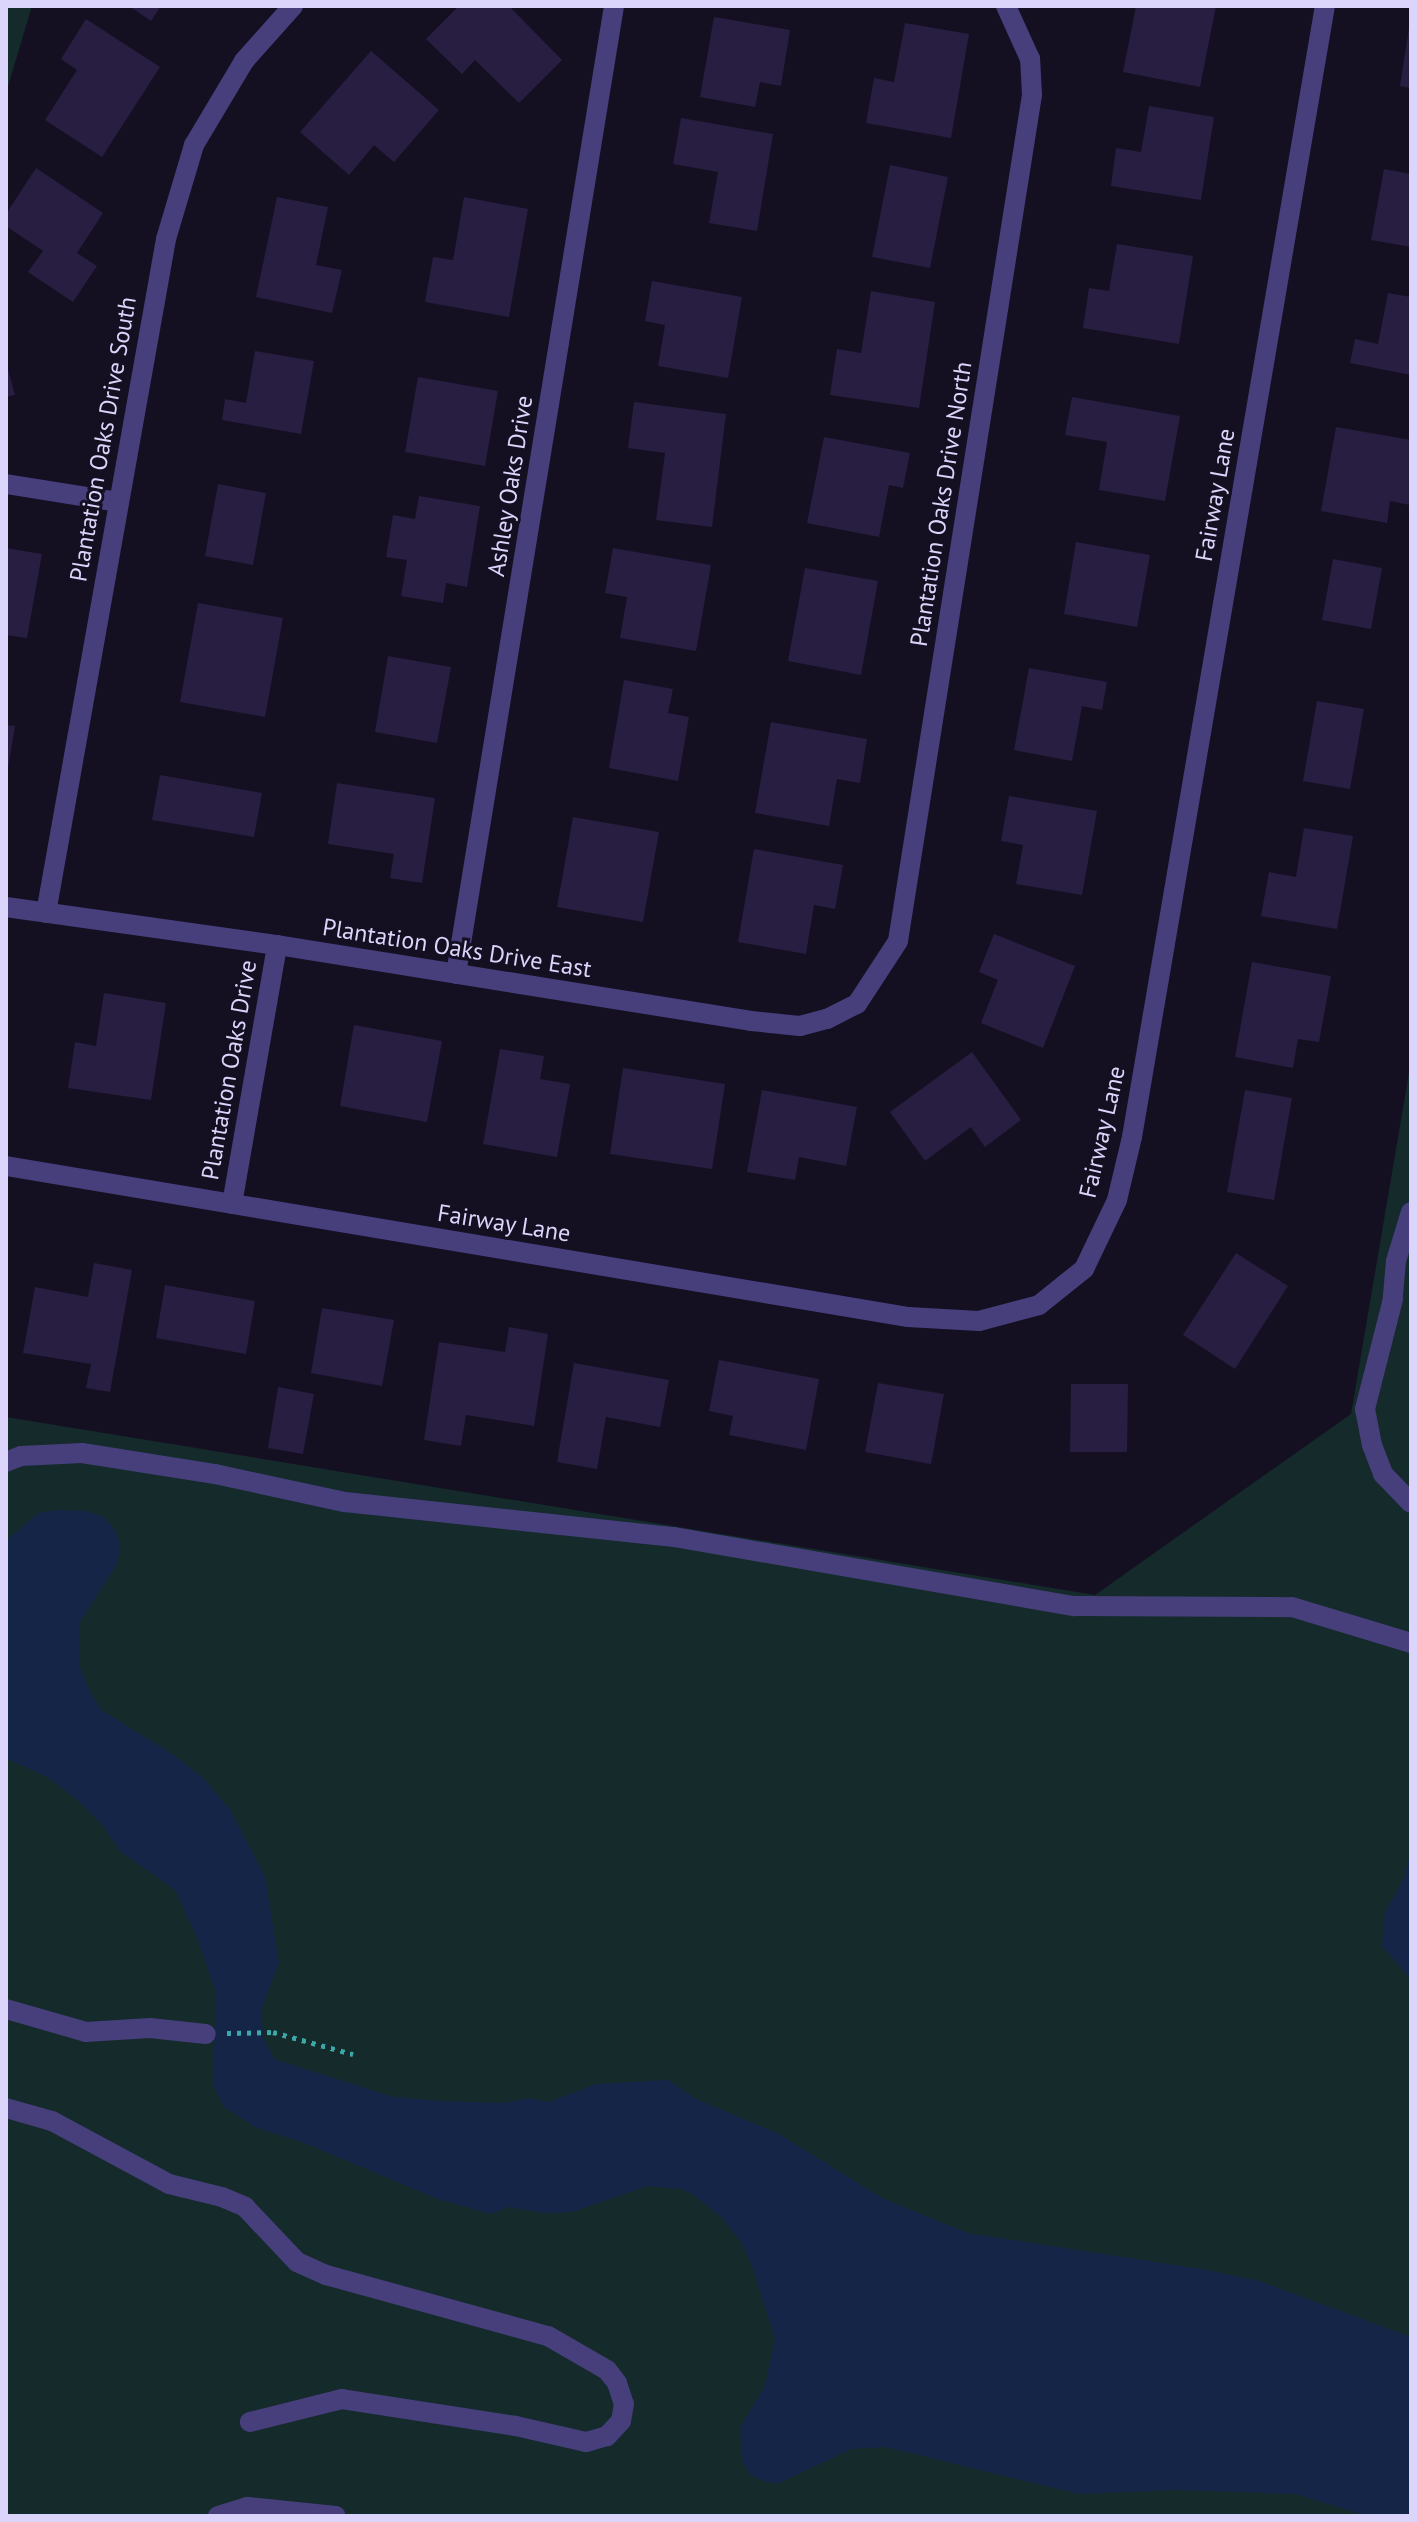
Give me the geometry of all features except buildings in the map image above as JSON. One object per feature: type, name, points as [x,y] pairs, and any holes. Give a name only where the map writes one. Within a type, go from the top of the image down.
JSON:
[{"type":"street","name":"Plantation Oaks Drive South","points":[[46,913],[166,239],[194,145],[244,61],[293,6]]},
{"type":"street","name":"Ashley Oaks Drive","points":[[456,974],[614,6]]},
{"type":"street","name":"Plantation Oaks Drive North","points":[[857,1004],[898,941],[1032,95],[1030,59],[1006,6]]},
{"type":"street","name":"Fairway Lane","points":[[6,1166],[908,1317],[979,1321],[1039,1305],[1084,1269],[1117,1200],[1132,1137],[1325,6]]},
{"type":"street","points":[[6,484],[118,502]]},
{"type":"street","name":"Plantation Oaks Drive East","points":[[6,907],[277,945],[800,1026],[827,1019],[857,1004]]},
{"type":"street","name":"Plantation Oaks Drive","points":[[232,1204],[277,945]]},
{"type":"street","points":[[1411,1212],[1396,1261],[1393,1299],[1365,1409],[1383,1474],[1411,1503]]},
{"type":"street","points":[[6,1462],[21,1456],[82,1453],[215,1474],[345,1502],[674,1537],[1075,1606],[1179,1609],[1292,1607],[1411,1643]]},
{"type":"street","points":[[6,2009],[86,2032],[150,2028],[206,2034]]},
{"type":"street","points":[[6,2108],[52,2121],[169,2184],[222,2197],[245,2207],[297,2262],[326,2275],[548,2336],[607,2370],[617,2383],[624,2404],[621,2421],[607,2436],[586,2442],[516,2426],[342,2399],[250,2422]]},
{"type":"street","points":[[218,2516],[248,2507],[336,2516]]},
{"type":"path","points":[[206,2034],[273,2032],[353,2054]]},
{"type":"green space","points":[[6,6],[32,6],[6,93]]},
{"type":"green space","points":[[1411,1061],[1411,2516],[6,2516],[6,1417],[1095,1595],[1351,1414]]},
{"type":"water","points":[[87,1511],[104,1517],[116,1531],[120,1548],[117,1564],[80,1622],[79,1664],[89,1690],[101,1710],[174,1755],[204,1779],[231,1811],[265,1877],[279,1962],[261,2011],[264,2039],[274,2059],[393,2097],[441,2101],[505,2103],[528,2098],[548,2102],[597,2084],[668,2080],[696,2099],[779,2134],[882,2198],[968,2233],[1259,2281],[1411,2337],[1411,2516],[1364,2515],[1296,2494],[1175,2490],[1079,2494],[886,2447],[851,2449],[779,2483],[766,2482],[750,2474],[743,2463],[740,2427],[765,2386],[775,2339],[752,2266],[741,2242],[721,2217],[694,2195],[681,2189],[648,2186],[572,2212],[544,2213],[508,2207],[491,2214],[438,2199],[302,2142],[255,2127],[224,2107],[213,2085],[216,1993],[198,1940],[175,1890],[120,1851],[100,1822],[76,1799],[49,1778],[6,1758],[6,1541],[40,1512]]},
{"type":"water","points":[[1411,1849],[1411,1980],[1382,1946],[1385,1912],[1404,1878]]}]
